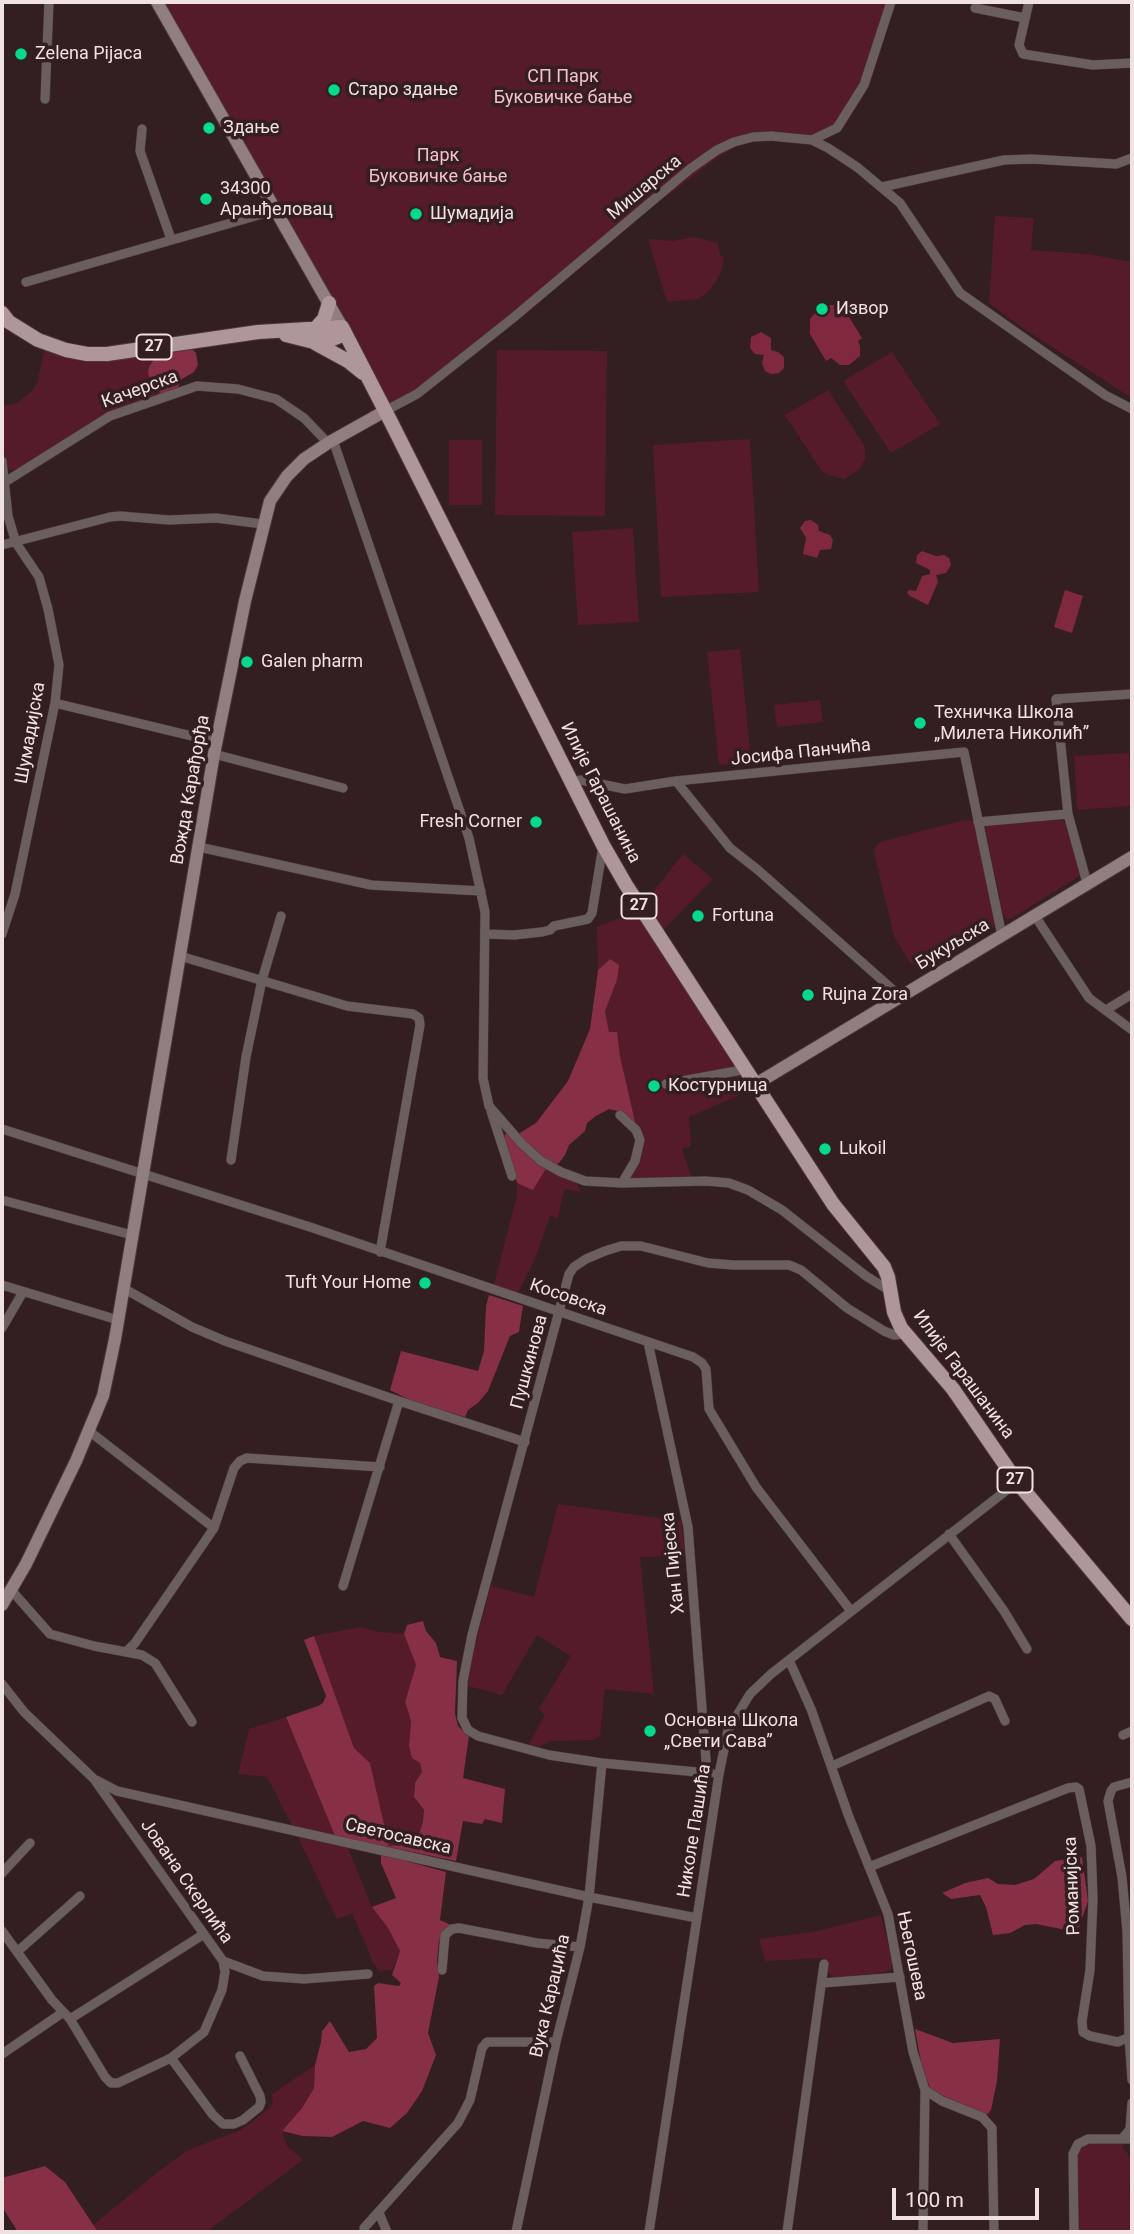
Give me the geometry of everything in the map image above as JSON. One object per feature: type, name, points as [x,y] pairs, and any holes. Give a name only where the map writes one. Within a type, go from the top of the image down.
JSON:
[{"type":"main road","name":"Илије Гарашанина","points":[[157,2],[329,303],[603,845],[658,936],[833,1204],[881,1262],[887,1272],[896,1318],[906,1334],[953,1389],[1017,1482],[1132,1619]]},
{"type":"main road","points":[[315,335],[329,303]]},
{"type":"main road","name":"27","points":[[2,313],[9,322],[37,340],[66,351],[87,354],[107,354],[258,332],[289,336],[315,335],[330,340],[343,331]]},
{"type":"main road","name":"27","points":[[315,335],[366,375]]},
{"type":"main road","name":"Вожда Карађорђа","points":[[2,1605],[12,1591],[103,1396],[215,748],[262,524],[273,494],[304,459],[330,441],[385,411]]},
{"type":"main road","name":"Букуљска","points":[[757,1084],[1132,857]]},
{"type":"street","points":[[45,99],[49,2]]},
{"type":"street","points":[[812,140],[837,128],[856,99],[864,85],[891,2]]},
{"type":"street","points":[[1029,2],[1019,45],[1023,54],[1093,65],[1132,63]]},
{"type":"street","points":[[975,8],[1026,19]]},
{"type":"street","points":[[142,130],[140,151],[171,239]]},
{"type":"street","name":"Мишарска","points":[[385,411],[417,394],[523,310],[690,169],[717,150],[752,137],[812,140]]},
{"type":"street","points":[[812,140],[842,156],[900,203],[960,293],[1105,395],[1132,409]]},
{"type":"street","points":[[882,187],[1004,160],[1116,164],[1132,158]]},
{"type":"street","points":[[26,282],[276,209]]},
{"type":"street","name":"Качерска","points":[[5,482],[110,416],[197,386],[238,388],[276,399],[304,418],[330,441]]},
{"type":"street","points":[[330,441],[469,838],[485,912],[483,1078],[503,1154],[512,1176]]},
{"type":"street","name":"Шумадијска","points":[[2,461],[8,516],[16,543],[38,577],[48,609],[59,665],[55,703],[15,894],[2,934]]},
{"type":"street","points":[[2,545],[120,516],[169,520],[216,518],[262,524]]},
{"type":"street","points":[[1087,883],[1068,814],[1056,699],[1132,694]]},
{"type":"street","points":[[55,703],[215,748],[343,788]]},
{"type":"street","name":"Јосифа Панчића","points":[[571,782],[581,780],[625,789],[676,781],[964,752],[978,822]]},
{"type":"street","points":[[676,781],[730,848],[901,997]]},
{"type":"street","points":[[1002,936],[978,822],[1068,814]]},
{"type":"street","points":[[485,934],[542,932],[554,926],[588,919],[592,913],[603,845]]},
{"type":"street","points":[[199,847],[371,885],[481,891]]},
{"type":"street","points":[[231,1160],[246,1057],[262,980],[281,916]]},
{"type":"street","points":[[1035,916],[1089,998],[1132,1030]]},
{"type":"street","points":[[180,956],[347,1006],[413,1014],[419,1018],[420,1025],[380,1252]]},
{"type":"street","points":[[1106,1010],[1132,994]]},
{"type":"street","points":[[666,1084],[747,1069]]},
{"type":"street","points":[[489,1106],[522,1144],[541,1161],[585,1181],[622,1184],[706,1181],[729,1183],[748,1190],[782,1210],[890,1292]]},
{"type":"street","points":[[620,1115],[632,1125],[639,1140],[635,1161],[622,1184]]},
{"type":"street","name":"Косовска","points":[[2,1129],[310,1227],[693,1357],[706,1368],[709,1409],[756,1487],[851,1611]]},
{"type":"street","points":[[2,1200],[132,1235]]},
{"type":"street","name":"Пушкинова","points":[[602,1763],[549,1755],[499,1742],[472,1733],[464,1726],[462,1718],[463,1681],[481,1598],[569,1274],[574,1267],[621,1246],[641,1246],[708,1263],[789,1265],[801,1270],[847,1308],[884,1331],[894,1335],[906,1334]]},
{"type":"street","points":[[2,1285],[117,1320]]},
{"type":"street","points":[[122,1289],[221,1340],[525,1443]]},
{"type":"street","points":[[2,1328],[23,1292]]},
{"type":"street","name":"Хан Пијеска","points":[[648,1342],[688,1527],[707,1773]]},
{"type":"street","points":[[343,1586],[399,1401]]},
{"type":"street","points":[[89,1430],[214,1528]]},
{"type":"street","points":[[127,1651],[214,1528],[234,1468],[240,1461],[247,1458],[380,1467]]},
{"type":"street","name":"Николе Пашића","points":[[649,2232],[728,1730],[750,1694],[789,1660],[1017,1482]]},
{"type":"street","points":[[949,1534],[1004,1611],[1027,1649]]},
{"type":"street","points":[[12,1591],[50,1634],[142,1655],[155,1663],[192,1722]]},
{"type":"street","name":"Његошева","points":[[789,1660],[811,1709],[849,1817],[888,1914],[913,2052],[925,2090],[923,2232]]},
{"type":"street","name":"Јована Скерлића","points":[[2,1684],[32,1720],[94,1779],[223,1961],[225,1972],[222,1990],[204,2032],[171,2058],[118,2083],[111,2083],[105,2077],[66,2016]]},
{"type":"street","points":[[832,1766],[989,1696],[995,1699],[1005,1721]]},
{"type":"street","points":[[602,1763],[719,1774]]},
{"type":"street","name":"Вука Караџића","points":[[516,2232],[556,2042],[580,1947],[589,1897],[602,1763]]},
{"type":"street","name":"Светосавска","points":[[94,1779],[117,1791],[589,1897],[697,1918]]},
{"type":"street","points":[[1132,1782],[1114,1787],[1108,1801],[1122,1877],[1127,1931],[1132,2080]]},
{"type":"street","name":"Романијска","points":[[869,1867],[1076,1787],[1079,1789],[1091,1846],[1093,1899],[1090,1970],[1082,2021],[1083,2032],[1118,2042],[1129,2037]]},
{"type":"street","points":[[2,1873],[30,1843]]},
{"type":"street","points":[[17,1952],[80,1896]]},
{"type":"street","points":[[442,1970],[443,1942],[445,1935],[452,1928],[537,1943],[580,1947]]},
{"type":"street","points":[[2,1931],[66,2016]]},
{"type":"street","points":[[2,2054],[204,1934]]},
{"type":"street","points":[[223,1961],[263,1976],[304,1979],[368,1974]]},
{"type":"street","points":[[787,2232],[824,1965]]},
{"type":"street","points":[[822,1983],[900,1977]]},
{"type":"street","points":[[364,2228],[458,2123],[470,2100],[482,2048],[486,2042],[556,2042]]},
{"type":"street","points":[[171,2058],[213,2115],[223,2124],[234,2124],[259,2107],[261,2102],[240,2056]]},
{"type":"street","points":[[925,2090],[942,2101],[982,2117],[992,2128],[994,2232]]},
{"type":"street","points":[[1074,2232],[1073,2154],[1078,2144],[1088,2139],[1129,2135],[1132,2103]]},
{"type":"street","points":[[379,2213],[387,2232]]},
{"type":"green space","name":"Парк Буковичке бање","points":[[157,2],[891,2],[864,85],[837,128],[821,137],[753,137],[717,158],[668,195],[647,207],[408,400],[385,411]]},
{"type":"green space","points":[[995,216],[1034,218],[1031,250],[1088,254],[1132,262],[1132,398],[1024,329],[989,303]]},
{"type":"green space","points":[[694,237],[718,243],[720,255],[724,256],[722,270],[707,293],[698,299],[667,302],[648,239],[673,241]]},
{"type":"green space","points":[[497,350],[607,351],[605,516],[495,515]]},
{"type":"green space","points":[[44,351],[84,361],[157,354],[149,367],[163,394],[102,415],[19,469],[10,470],[5,465],[2,406],[15,404],[31,392],[37,384]]},
{"type":"green space","points":[[892,352],[940,424],[891,453],[843,381]]},
{"type":"green space","points":[[828,390],[865,447],[865,459],[859,470],[844,479],[828,475],[821,470],[785,415]]},
{"type":"green space","points":[[750,439],[759,592],[661,597],[653,445]]},
{"type":"green space","points":[[449,440],[482,440],[482,505],[449,505]]},
{"type":"green space","points":[[633,528],[639,622],[578,625],[572,532]]},
{"type":"green space","points":[[740,649],[751,762],[719,765],[707,652]]},
{"type":"green space","points":[[820,700],[823,722],[777,727],[774,705]]},
{"type":"green space","points":[[1129,753],[1132,806],[1077,810],[1074,756]]},
{"type":"green space","points":[[964,820],[973,821],[975,825],[995,927],[933,963],[910,963],[894,936],[874,853],[875,847],[880,842]]},
{"type":"green space","points":[[1062,820],[1068,825],[1081,875],[1012,918],[1006,919],[985,827]]},
{"type":"green space","points":[[683,854],[713,879],[663,930],[645,902]]},
{"type":"green space","points":[[636,912],[751,1090],[689,1117],[691,1146],[682,1149],[692,1178],[628,1179],[638,1162],[636,1126],[617,1032],[609,1032],[605,1010],[617,980],[610,959],[598,970],[597,927]]},
{"type":"green space","points":[[548,1168],[575,1181],[581,1192],[564,1189],[558,1218],[550,1216],[535,1259],[518,1293],[503,1289],[494,1284],[516,1199],[517,1183],[533,1189]]},
{"type":"green space","points":[[558,1504],[681,1521],[685,1556],[640,1557],[654,1694],[605,1689],[600,1736],[594,1740],[550,1741],[539,1747],[529,1744],[545,1715],[539,1709],[571,1656],[537,1635],[502,1695],[468,1686],[470,1664],[491,1586],[534,1597]]},
{"type":"green space","points":[[361,1627],[404,1634],[416,1665],[405,1702],[411,1721],[409,1746],[420,1763],[422,1772],[415,1783],[414,1797],[424,1810],[418,1838],[402,1845],[389,1846],[370,1763],[354,1748],[314,1636]]},
{"type":"green space","points":[[286,1717],[335,1836],[293,1827],[267,1777],[238,1774],[249,1729]]},
{"type":"green space","points":[[298,1837],[348,1848],[372,1907],[388,1928],[400,1951],[392,1970],[379,1971],[352,1913],[337,1919]]},
{"type":"green space","points":[[881,1915],[892,1960],[891,1970],[834,1978],[828,1972],[828,1962],[823,1958],[765,1961],[759,1939],[818,1931]]},
{"type":"green space","points":[[315,2065],[314,2088],[302,2108],[282,2131],[287,2146],[303,2160],[206,2232],[98,2232],[93,2225],[154,2175],[186,2151],[241,2130],[269,2108],[273,2102],[272,2094]]},
{"type":"green space","points":[[1088,2142],[1123,2143],[1123,2149],[1131,2163],[1129,2184],[1132,2232],[1076,2232],[1076,2153]]},
{"type":"shaded area","points":[[833,305],[846,312],[862,338],[858,341],[860,356],[849,365],[840,365],[831,358],[826,361],[810,334],[810,319],[819,308]]},
{"type":"shaded area","points":[[761,332],[771,338],[771,350],[784,357],[784,368],[779,373],[771,374],[765,371],[762,363],[764,355],[755,354],[750,348],[751,337]]},
{"type":"shaded area","points":[[192,349],[196,353],[198,365],[194,372],[182,379],[178,388],[163,394],[156,391],[148,373],[157,354]]},
{"type":"shaded area","points":[[811,520],[818,525],[819,531],[830,535],[833,540],[831,549],[820,550],[817,558],[803,554],[806,538],[800,528],[805,521]]},
{"type":"shaded area","points":[[922,551],[936,556],[944,555],[949,558],[951,565],[946,573],[936,575],[938,582],[928,605],[907,593],[909,590],[916,591],[922,576],[930,574],[930,570],[916,563],[917,555]]},
{"type":"shaded area","points":[[1065,590],[1083,596],[1072,633],[1054,627]]},
{"type":"shaded area","points":[[610,959],[619,965],[617,980],[605,1011],[609,1032],[617,1032],[636,1126],[618,1111],[609,1109],[596,1116],[587,1123],[585,1131],[569,1145],[559,1163],[545,1170],[533,1190],[517,1183],[505,1134],[518,1134],[536,1123],[568,1081],[590,1029],[598,970]]},
{"type":"shaded area","points":[[489,1295],[523,1306],[519,1332],[510,1336],[488,1391],[468,1410],[465,1417],[412,1401],[390,1390],[401,1351],[478,1371],[484,1351]]},
{"type":"shaded area","points":[[423,1621],[426,1631],[436,1643],[440,1657],[457,1661],[455,1713],[458,1726],[469,1736],[463,1778],[505,1789],[502,1823],[485,1819],[482,1824],[463,1821],[456,1861],[335,1836],[286,1717],[318,1706],[326,1696],[304,1640],[314,1636],[354,1748],[370,1763],[389,1846],[402,1845],[418,1838],[424,1810],[414,1797],[415,1783],[422,1772],[420,1763],[412,1758],[409,1746],[411,1721],[405,1702],[416,1665],[404,1634],[407,1625]]},
{"type":"shaded area","points":[[381,1854],[446,1872],[440,1920],[451,1925],[439,1941],[439,1977],[428,2033],[436,2055],[422,2091],[407,2113],[390,2128],[363,2121],[332,2137],[303,2136],[282,2131],[302,2108],[314,2088],[315,2065],[322,2031],[330,2021],[349,2052],[366,2049],[377,2038],[374,1986],[378,1983],[399,1986],[401,1983],[392,1975],[400,1951],[388,1928],[372,1907],[396,1898],[381,1863]]},
{"type":"shaded area","points":[[1082,1857],[1088,1901],[1079,1927],[1071,1931],[1036,1924],[1025,1925],[1010,1933],[993,1935],[980,1895],[951,1899],[942,1893],[965,1883],[988,1878],[998,1884],[1015,1885],[1034,1879],[1055,1861]]},
{"type":"shaded area","points":[[915,2029],[953,2043],[1000,2039],[997,2081],[991,2110],[987,2115],[931,2090],[922,2068]]},
{"type":"shaded area","points":[[45,2166],[65,2182],[98,2232],[18,2232],[2,2207],[2,2178]]},
{"type":"place","name":"Zelena Pijaca","points":[[21,54]]},
{"type":"place","name":"Старо здање","points":[[334,90]]},
{"type":"place","name":"Здање","points":[[209,128]]},
{"type":"place","name":"34300 Аранђеловац","points":[[206,199]]},
{"type":"place","name":"Шумадија","points":[[416,214]]},
{"type":"place","name":"Извор","points":[[822,309]]},
{"type":"place","name":"Galen pharm","points":[[247,662]]},
{"type":"place","name":"Техничка Школа „Милета Николић”","points":[[920,723]]},
{"type":"place","name":"Fresh Corner","points":[[536,822]]},
{"type":"place","name":"Fortuna","points":[[698,916]]},
{"type":"place","name":"Rujna Zora","points":[[808,995]]},
{"type":"place","name":"Костурница","points":[[654,1086]]},
{"type":"place","name":"Lukoil","points":[[825,1149]]},
{"type":"place","name":"Tuft Your Home","points":[[425,1283]]},
{"type":"place","name":"Основна Школа „Свети Сава”","points":[[650,1731]]},
{"type":"park label","name":"СП Парк Буковичке бање","points":[[563,87]]}]
